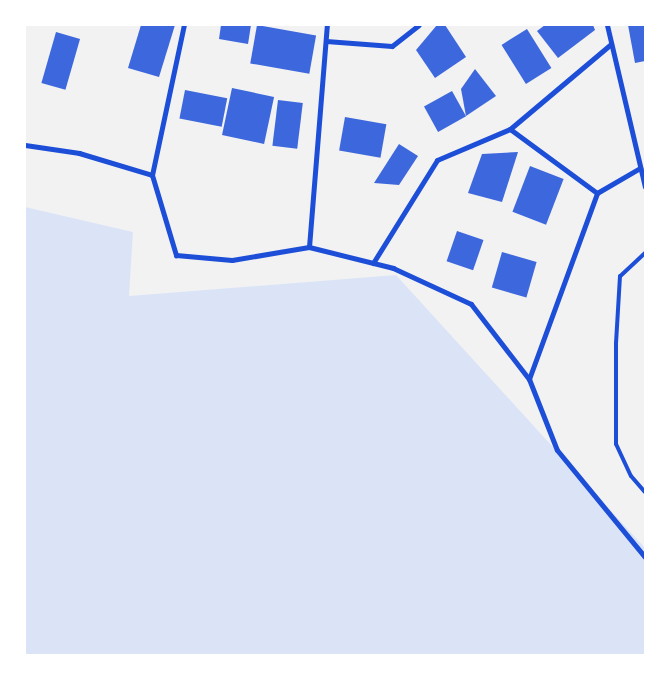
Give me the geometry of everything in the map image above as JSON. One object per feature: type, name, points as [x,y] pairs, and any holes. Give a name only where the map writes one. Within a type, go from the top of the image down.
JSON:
[{"type":"street","points":[[184,25],[152,175],[176,255],[232,260],[309,247],[374,263],[471,304],[530,379],[557,450],[645,557]]},
{"type":"street","points":[[309,247],[327,25]]},
{"type":"street","points":[[326,41],[392,46],[419,25]]},
{"type":"street","points":[[607,25],[645,187]]},
{"type":"street","points":[[374,263],[437,160],[510,129],[612,44]]},
{"type":"street","points":[[510,129],[597,193]]},
{"type":"street","points":[[25,146],[79,153],[152,175]]},
{"type":"street","points":[[530,379],[597,193],[640,168]]},
{"type":"lane","points":[[645,253],[620,276],[616,343],[616,444],[631,476],[645,492]]},
{"type":"shaded area","points":[[25,207],[133,232],[129,296],[396,275],[645,548],[645,655],[25,655]]},
{"type":"building","points":[[141,25],[175,25],[159,77],[128,68]]},
{"type":"building","points":[[221,25],[251,25],[248,44],[219,39]]},
{"type":"building","points":[[257,25],[316,35],[309,74],[250,63]]},
{"type":"building","points":[[437,25],[445,25],[466,57],[435,78],[416,50]]},
{"type":"building","points":[[545,25],[593,25],[595,30],[558,58],[537,31]]},
{"type":"building","points":[[628,25],[645,25],[645,61],[635,63]]},
{"type":"building","points":[[527,29],[551,68],[526,84],[502,45]]},
{"type":"building","points":[[56,32],[80,39],[65,90],[41,83]]},
{"type":"building","points":[[475,69],[496,96],[466,116],[461,89]]},
{"type":"building","points":[[232,88],[274,97],[264,144],[222,135]]},
{"type":"building","points":[[185,90],[227,98],[222,127],[179,118]]},
{"type":"building","points":[[452,91],[466,116],[438,132],[424,107]]},
{"type":"building","points":[[278,100],[303,103],[297,149],[272,146]]},
{"type":"building","points":[[345,117],[386,124],[380,158],[339,150]]},
{"type":"building","points":[[399,144],[418,156],[399,185],[374,183]]},
{"type":"building","points":[[518,152],[502,202],[468,193],[482,154]]},
{"type":"building","points":[[530,166],[564,179],[546,225],[512,212]]},
{"type":"building","points":[[457,231],[483,240],[473,270],[447,261]]},
{"type":"building","points":[[502,252],[537,262],[526,297],[492,288]]}]
